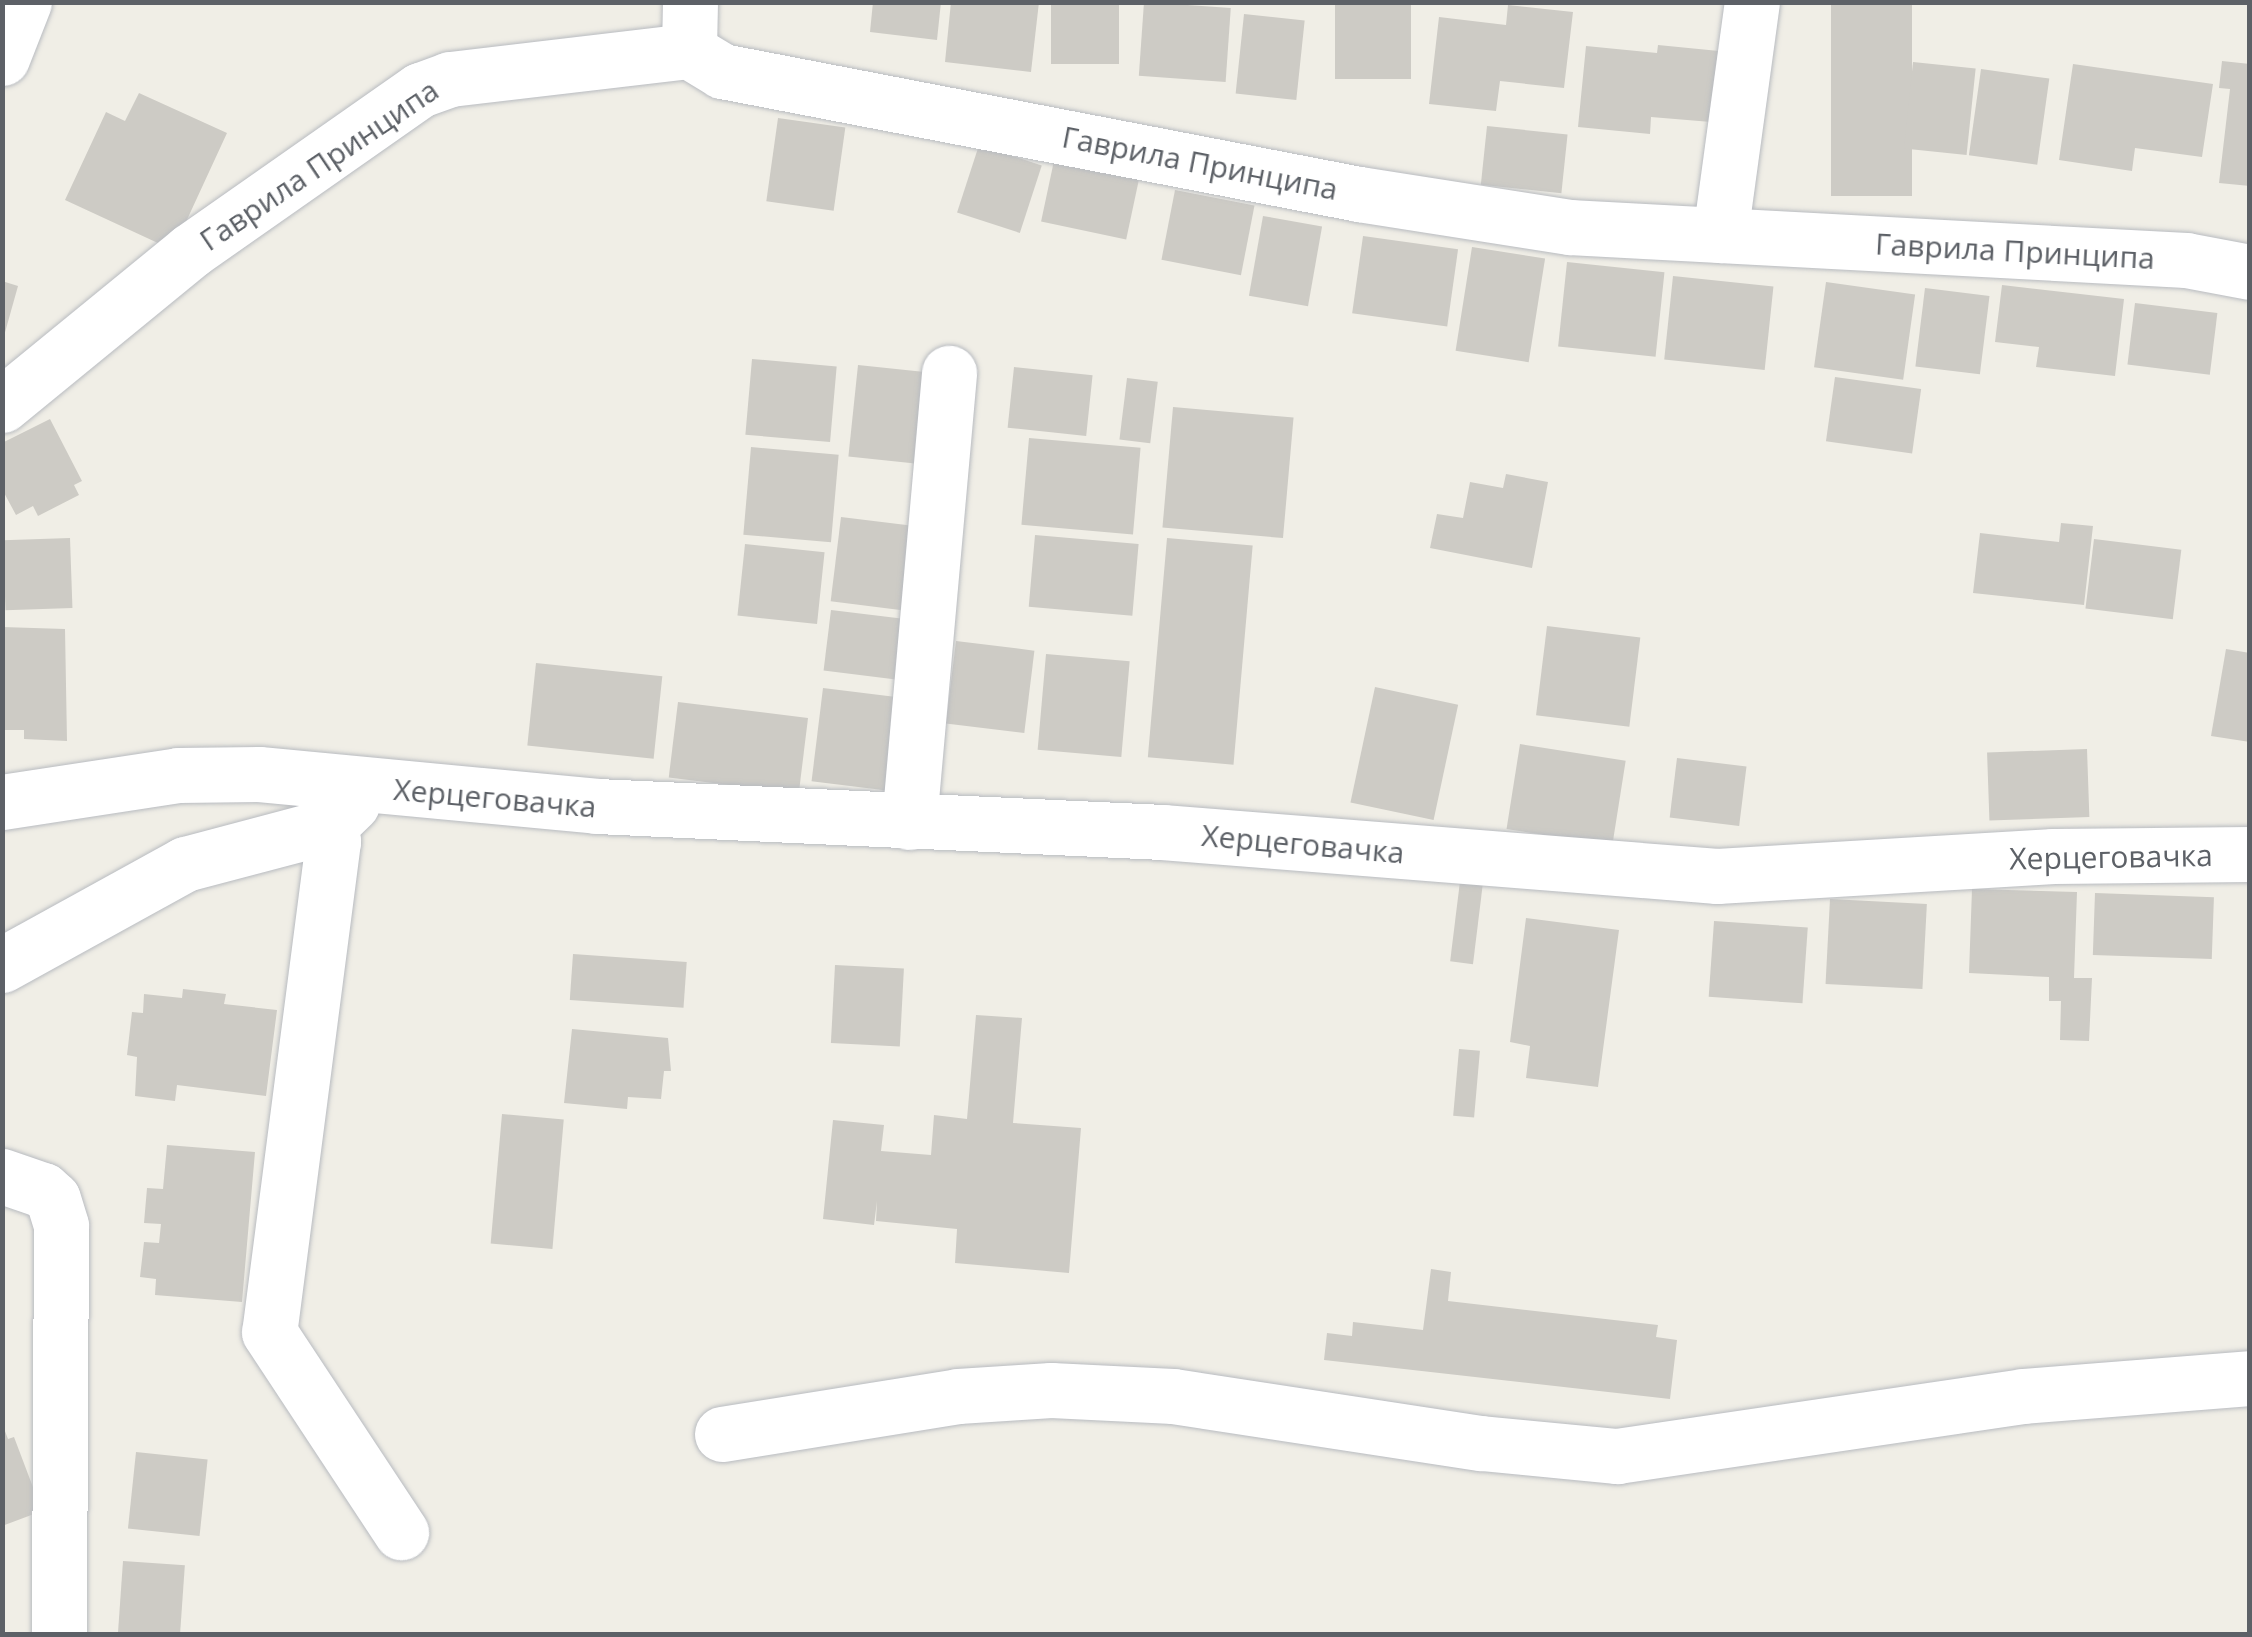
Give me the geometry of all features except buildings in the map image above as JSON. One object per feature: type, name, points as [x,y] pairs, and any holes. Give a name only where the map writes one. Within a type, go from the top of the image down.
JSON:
[{"type":"street","points":[[2,58],[24,2]]},
{"type":"street","points":[[1720,234],[1752,4]]},
{"type":"street","name":"Гаврила Принципа","points":[[2,405],[190,251],[420,90],[450,79],[690,27],[722,71],[1359,194],[1568,227],[2186,260],[2250,272]]},
{"type":"street","points":[[909,822],[948,373]]},
{"type":"street","name":"Херцеговачка","points":[[2,802],[223,773],[343,807],[1162,832],[1717,876],[2053,856],[2250,854]]},
{"type":"street","points":[[343,807],[333,841],[269,1332],[401,1532]]},
{"type":"street","name":"Херцеговачка","points":[[2,965],[185,864],[343,807]]},
{"type":"street","points":[[2,1176],[43,1190],[53,1199],[61,1226],[59,1634]]},
{"type":"street","points":[[722,1434],[958,1396],[1052,1390],[1173,1396],[1481,1444],[1617,1456],[2023,1396],[2250,1378]]}]
